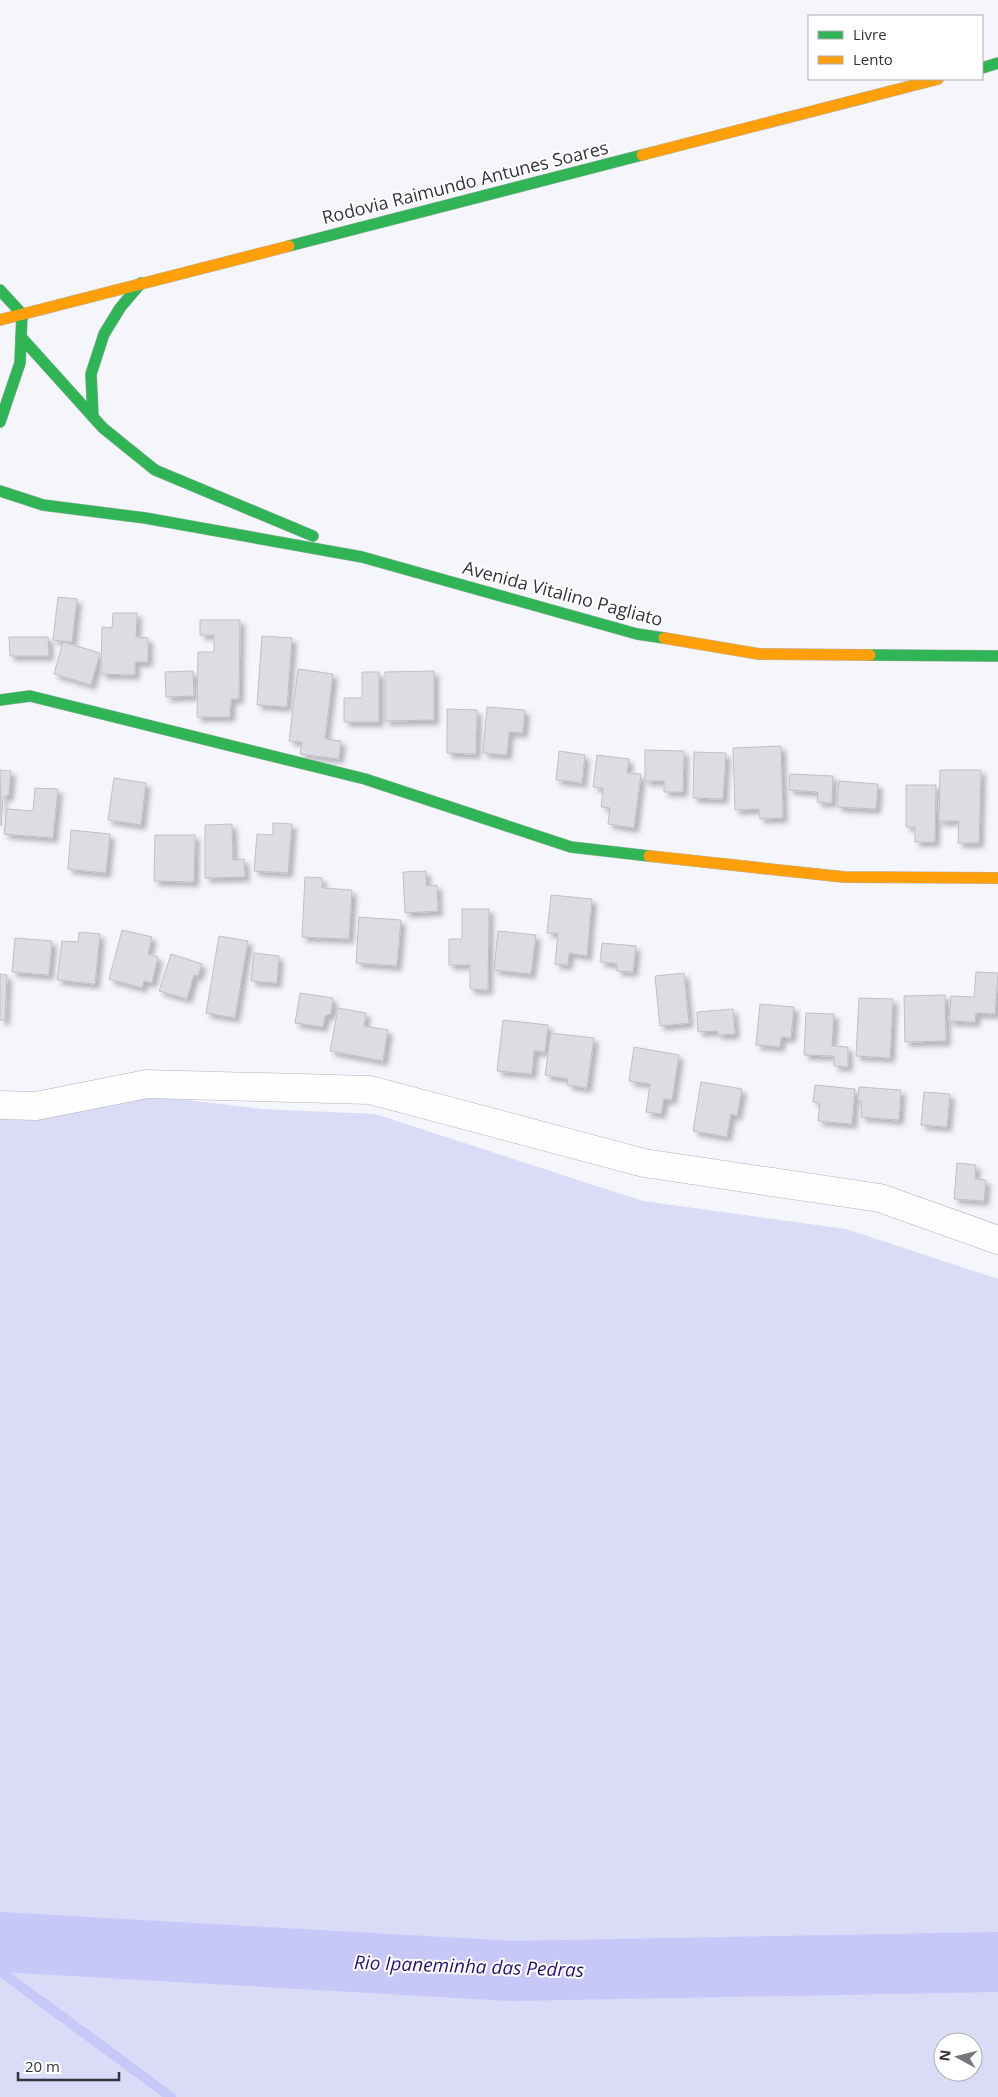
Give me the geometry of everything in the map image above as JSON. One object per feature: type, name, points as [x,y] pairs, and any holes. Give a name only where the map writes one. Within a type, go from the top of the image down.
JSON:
[{"type":"street","points":[[983,68],[998,63]]},
{"type":"street","name":"Rodovia Raimundo Antunes Soares","points":[[0,320],[934,80]]},
{"type":"street","points":[[93,417],[91,374],[104,334],[120,308],[141,283]]},
{"type":"street","points":[[0,290],[22,314],[20,362],[0,422]]},
{"type":"street","points":[[21,337],[103,428],[155,470],[362,556]]},
{"type":"street","points":[[0,491],[43,505],[145,518],[362,556]]},
{"type":"street","name":"Avenida Vitalino Pagliato","points":[[362,556],[637,634],[759,654],[998,656]]},
{"type":"street","points":[[0,700],[30,696],[365,779],[571,847],[844,877],[998,878]]},
{"type":"street","points":[[0,1105],[36,1106],[147,1084],[370,1090],[644,1163],[880,1198],[998,1240]]},
{"type":"shaded area","points":[[146,1095],[262,1109],[375,1114],[643,1201],[846,1229],[998,1279],[998,2097],[0,2097],[0,1105]]},
{"type":"building","points":[[58,597],[77,599],[72,642],[53,640]]},
{"type":"building","points":[[113,613],[137,613],[136,637],[148,638],[148,662],[135,662],[135,675],[101,674],[102,627],[112,628]]},
{"type":"building","points":[[200,620],[240,620],[239,699],[231,699],[230,717],[197,717],[198,652],[214,652],[214,635],[200,635]]},
{"type":"building","points":[[262,636],[292,638],[287,707],[257,705]]},
{"type":"building","points":[[9,637],[48,637],[49,656],[10,656]]},
{"type":"building","points":[[63,642],[100,653],[91,685],[54,674]]},
{"type":"building","points":[[298,669],[333,674],[325,739],[341,741],[339,759],[300,754],[302,742],[289,741]]},
{"type":"building","points":[[193,671],[194,696],[166,697],[165,672]]},
{"type":"building","points":[[434,671],[434,720],[385,721],[385,672]]},
{"type":"building","points":[[362,672],[379,672],[379,722],[344,722],[344,698],[362,698]]},
{"type":"building","points":[[487,707],[525,710],[523,733],[509,732],[507,755],[483,753]]},
{"type":"building","points":[[447,709],[477,710],[476,754],[447,753]]},
{"type":"building","points":[[781,746],[783,818],[760,819],[759,809],[735,810],[733,748]]},
{"type":"building","points":[[645,750],[684,751],[683,792],[664,792],[664,781],[645,781]]},
{"type":"building","points":[[559,751],[585,755],[582,783],[556,780]]},
{"type":"building","points":[[694,752],[726,753],[723,799],[693,798]]},
{"type":"building","points":[[597,755],[629,759],[627,773],[641,774],[634,828],[608,824],[610,808],[601,807],[603,788],[593,787]]},
{"type":"building","points":[[0,770],[11,771],[9,795],[3,797],[1,826]]},
{"type":"building","points":[[940,770],[981,770],[979,843],[958,843],[959,821],[939,821]]},
{"type":"building","points":[[790,774],[833,776],[832,803],[817,802],[818,792],[789,790]]},
{"type":"building","points":[[114,778],[146,783],[141,825],[108,820]]},
{"type":"building","points":[[839,781],[878,784],[876,809],[837,807]]},
{"type":"building","points":[[906,785],[936,785],[935,842],[915,842],[915,827],[906,827]]},
{"type":"building","points":[[35,788],[58,789],[53,838],[4,834],[7,809],[33,811]]},
{"type":"building","points":[[273,823],[292,824],[288,873],[254,871],[257,834],[273,835]]},
{"type":"building","points":[[232,824],[233,860],[244,859],[245,877],[205,878],[205,825]]},
{"type":"building","points":[[71,830],[110,834],[106,873],[68,869]]},
{"type":"building","points":[[155,835],[195,835],[194,882],[154,881]]},
{"type":"building","points":[[426,871],[426,886],[437,885],[438,911],[405,913],[403,872]]},
{"type":"building","points":[[305,877],[322,878],[322,888],[352,890],[349,939],[302,937]]},
{"type":"building","points":[[551,895],[592,899],[587,956],[569,953],[568,965],[555,964],[558,933],[547,933]]},
{"type":"building","points":[[462,909],[489,909],[488,990],[470,989],[470,965],[449,965],[449,939],[462,939]]},
{"type":"building","points":[[359,917],[401,920],[397,966],[356,963]]},
{"type":"building","points":[[122,930],[152,937],[148,954],[158,957],[152,983],[144,981],[142,988],[109,979]]},
{"type":"building","points":[[498,931],[536,935],[531,974],[494,970]]},
{"type":"building","points":[[79,932],[100,934],[95,984],[57,980],[62,941],[78,942]]},
{"type":"building","points":[[219,936],[248,941],[235,1018],[206,1013]]},
{"type":"building","points":[[15,938],[52,941],[49,975],[12,972]]},
{"type":"building","points":[[602,943],[636,946],[633,972],[617,971],[617,964],[600,962]]},
{"type":"building","points":[[254,953],[279,956],[277,983],[251,981]]},
{"type":"building","points":[[171,954],[202,964],[198,976],[194,975],[187,999],[159,991]]},
{"type":"building","points":[[976,972],[998,973],[995,1014],[976,1013],[975,1022],[949,1021],[951,996],[974,997]]},
{"type":"building","points":[[684,973],[689,1023],[660,1026],[655,976]]},
{"type":"building","points":[[0,974],[7,975],[5,1020],[0,1020]]},
{"type":"building","points":[[300,993],[333,998],[331,1014],[325,1016],[323,1027],[295,1023]]},
{"type":"building","points":[[945,995],[946,1041],[905,1042],[904,996]]},
{"type":"building","points":[[859,998],[893,999],[890,1058],[856,1056]]},
{"type":"building","points":[[760,1004],[794,1007],[791,1038],[781,1037],[780,1047],[756,1045]]},
{"type":"building","points":[[338,1008],[366,1013],[364,1026],[388,1030],[383,1061],[330,1051]]},
{"type":"building","points":[[733,1009],[735,1034],[718,1035],[718,1031],[698,1032],[697,1012]]},
{"type":"building","points":[[806,1013],[834,1014],[832,1046],[848,1047],[848,1067],[834,1066],[834,1056],[804,1055]]},
{"type":"building","points":[[503,1020],[548,1025],[545,1052],[534,1051],[532,1074],[497,1071]]},
{"type":"building","points":[[551,1033],[594,1038],[587,1088],[567,1085],[568,1079],[545,1075]]},
{"type":"building","points":[[634,1047],[679,1055],[672,1100],[664,1099],[661,1114],[646,1112],[650,1084],[629,1081]]},
{"type":"building","points":[[701,1082],[742,1089],[737,1116],[731,1114],[727,1137],[693,1131]]},
{"type":"building","points":[[815,1085],[855,1089],[852,1124],[818,1121],[820,1103],[813,1102]]},
{"type":"building","points":[[859,1087],[901,1090],[899,1120],[861,1117],[862,1102],[858,1101]]},
{"type":"building","points":[[924,1092],[950,1094],[947,1127],[921,1125]]},
{"type":"building","points":[[957,1163],[976,1165],[975,1179],[986,1180],[984,1201],[954,1199]]},
{"type":"waterway","name":"Rio Ipaneminha das Pedras","points":[[0,1942],[512,1971],[998,1962]]},
{"type":"waterway","points":[[0,1971],[171,2097]]},
{"type":"traffic: fast","points":[[983,68],[998,63]]},
{"type":"traffic: fast","points":[[289,246],[642,155]]},
{"type":"traffic: fast","points":[[93,417],[91,374],[104,334],[120,308],[141,283]]},
{"type":"traffic: fast","points":[[0,290],[22,314],[20,363],[0,422]]},
{"type":"traffic: fast","points":[[21,337],[103,428],[155,470],[313,536]]},
{"type":"traffic: fast","points":[[0,491],[43,505],[145,518],[362,557],[637,634],[664,638]]},
{"type":"traffic: fast","points":[[870,655],[998,656]]},
{"type":"traffic: fast","points":[[0,700],[30,696],[365,779],[571,847],[649,856]]},
{"type":"traffic: slow","points":[[642,155],[934,80]]},
{"type":"traffic: slow","points":[[0,320],[289,246]]},
{"type":"traffic: slow","points":[[664,638],[759,654],[870,655]]},
{"type":"traffic: slow","points":[[649,856],[844,877],[998,878]]}]
